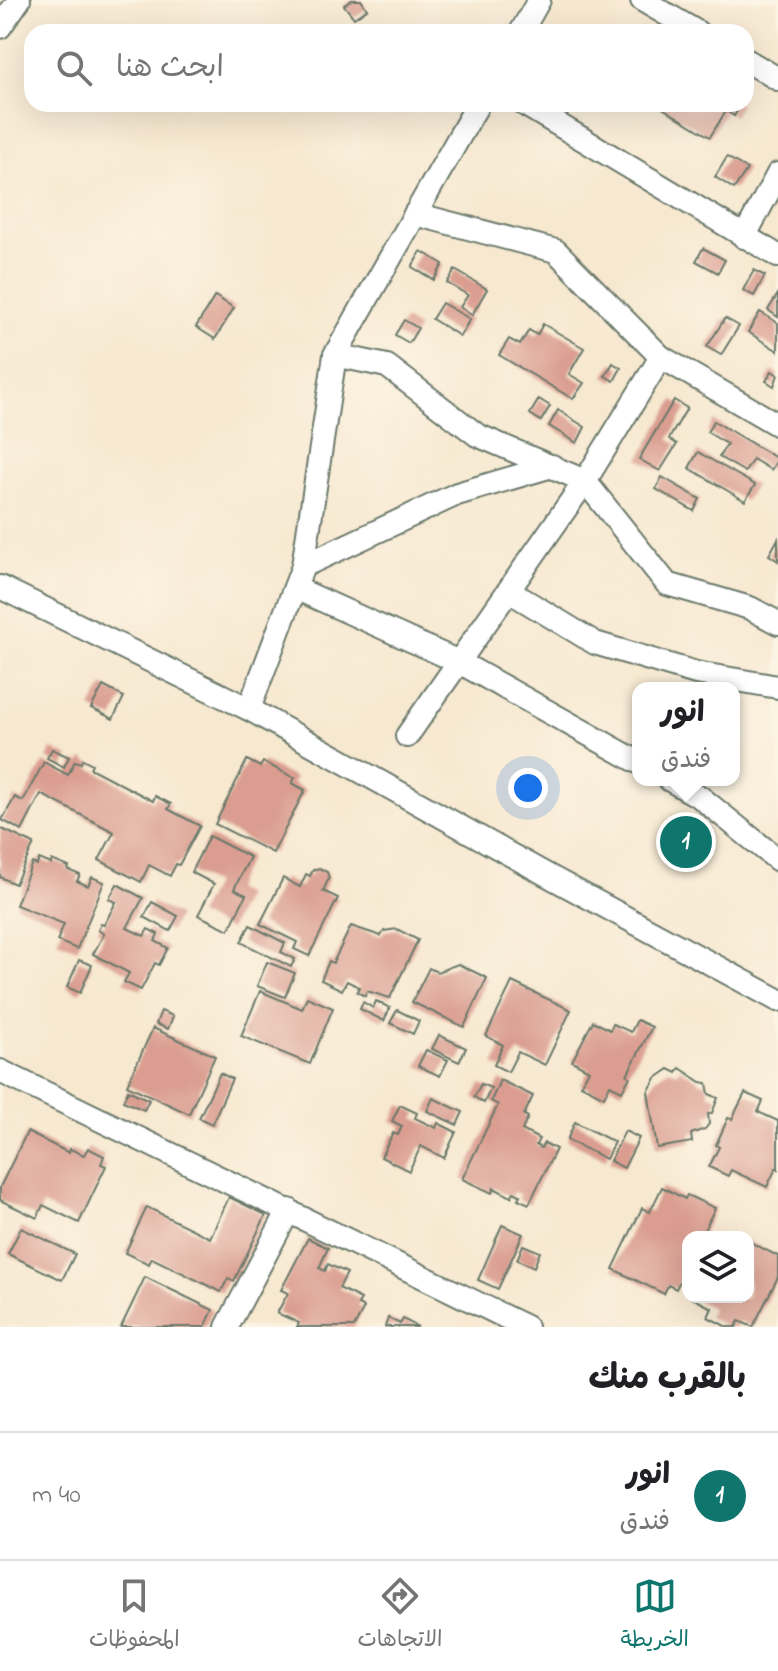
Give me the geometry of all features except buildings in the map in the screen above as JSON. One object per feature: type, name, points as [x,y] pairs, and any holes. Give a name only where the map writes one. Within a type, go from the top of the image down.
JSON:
[{"type":"street","points":[[0,27],[19,0]]},
{"type":"street","points":[[526,24],[539,0]]},
{"type":"street","points":[[642,0],[683,24]]},
{"type":"street","points":[[754,65],[778,79]]},
{"type":"street","points":[[249,709],[303,566],[335,355],[473,112]]},
{"type":"street","points":[[537,112],[778,256]]},
{"type":"street","points":[[744,237],[778,174]]},
{"type":"street","points":[[415,214],[556,251],[661,357],[778,425]]},
{"type":"street","points":[[335,355],[387,366],[477,435],[585,481],[667,584],[750,608],[778,623]]},
{"type":"street","points":[[407,736],[585,481],[661,357]]},
{"type":"street","points":[[303,566],[457,494],[552,466]]},
{"type":"street","points":[[0,587],[249,709],[778,1000]]},
{"type":"street","points":[[295,588],[459,662],[632,759]]},
{"type":"street","points":[[509,591],[595,643],[696,673],[778,687]]},
{"type":"street","points":[[681,786],[700,797],[778,860]]},
{"type":"street","points":[[0,1071],[526,1327]]},
{"type":"street","points":[[227,1327],[289,1210]]},
{"type":"place","name":"انور","points":[[686,842]]}]
